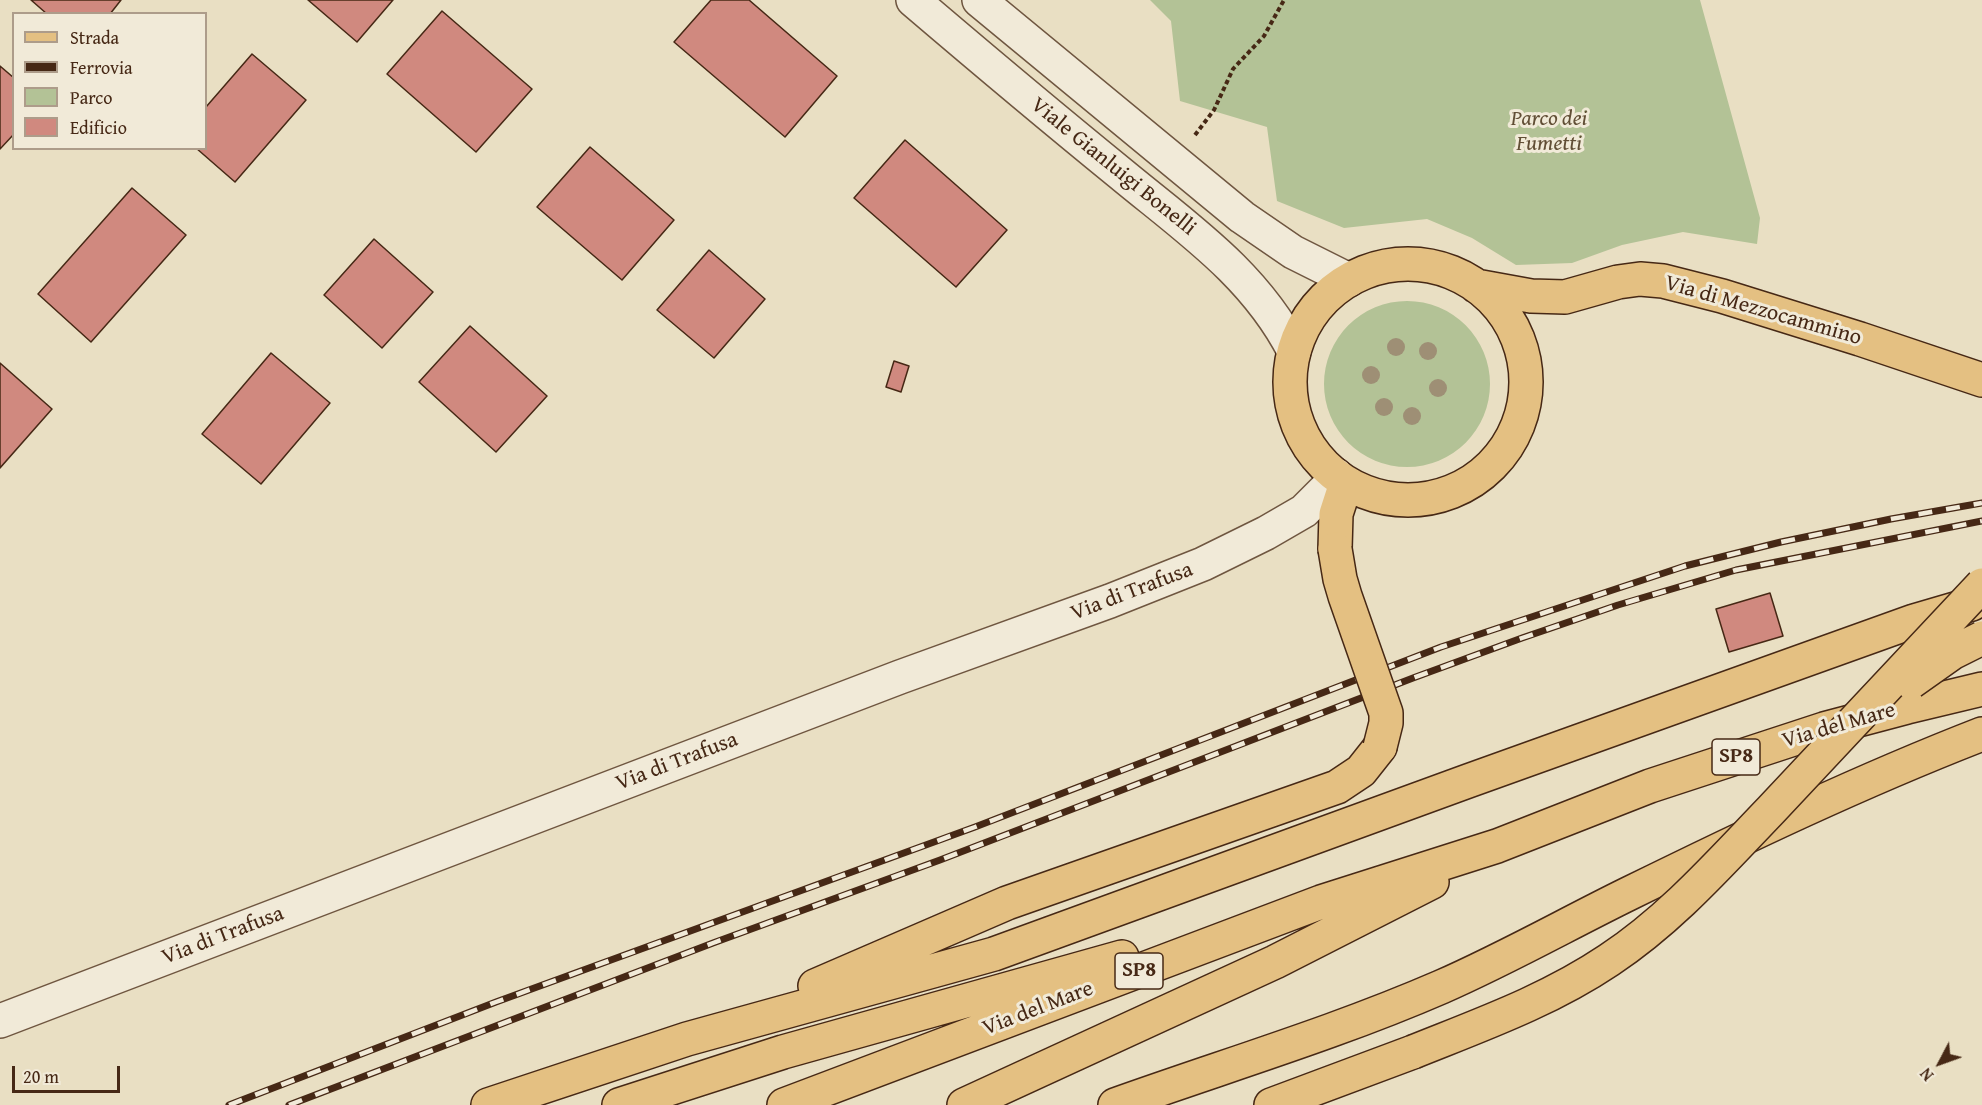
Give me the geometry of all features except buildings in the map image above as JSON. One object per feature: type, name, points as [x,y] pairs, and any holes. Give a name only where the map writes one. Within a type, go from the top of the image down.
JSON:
[{"type":"main road","points":[[1413,264],[1446,271],[1476,286],[1492,299],[1505,315],[1518,342],[1526,371],[1523,411],[1506,448],[1479,477],[1462,488],[1443,496],[1424,500],[1383,498],[1341,479],[1321,462],[1299,429],[1290,390],[1290,370],[1294,351],[1302,329],[1314,310],[1330,293],[1349,280],[1380,267],[1413,264]]},
{"type":"main road","name":"Via di Mezzocammino","points":[[1476,286],[1531,296],[1565,297],[1618,282],[1640,279],[1663,280],[1722,296],[1979,379]]},
{"type":"main road","points":[[687,1040],[1007,903],[1338,787],[1361,771],[1380,747],[1386,713],[1340,579],[1335,549],[1336,514],[1341,479]]},
{"type":"main road","points":[[1271,1105],[1524,1007],[1552,994],[1639,940],[1681,904],[1843,735],[1982,585]]},
{"type":"main road","points":[[488,1105],[687,1040],[994,954],[1914,621],[1982,601]]},
{"type":"main road","points":[[1843,735],[1922,673],[1952,653],[1982,638]]},
{"type":"main road","name":"Via del Mare","points":[[784,1105],[1321,902],[1497,846],[1650,786],[1784,741],[1907,706],[1982,690]]},
{"type":"main road","points":[[1117,1105],[1385,1010],[1440,988],[1716,850],[1871,779],[1982,734]]},
{"type":"main road","name":"Via del Mare","points":[[964,1105],[1275,962],[1387,907],[1497,846]]},
{"type":"main road","points":[[619,1105],[783,1052],[1321,902]]},
{"type":"street","name":"Viale Gianluigi Bonelli","points":[[913,0],[1210,247],[1258,295],[1280,324],[1294,351]]},
{"type":"street","name":"Viale Gianluigi Bonelli","points":[[979,0],[1267,236],[1293,252],[1349,280]]},
{"type":"street","name":"Via di Trafusa","points":[[0,1021],[888,681],[1110,601],[1203,564],[1266,533],[1304,511],[1341,479]]},
{"type":"path","points":[[1174,161],[1214,111],[1233,69],[1264,36],[1284,0]]},
{"type":"green space","name":"Parco dei Fumetti","points":[[1150,0],[1700,0],[1760,218],[1757,244],[1683,232],[1622,245],[1572,263],[1516,265],[1472,238],[1427,219],[1344,228],[1277,201],[1267,127],[1180,101],[1171,21]]},
{"type":"green space","points":[[1407,301],[1423,302],[1439,307],[1466,325],[1484,352],[1489,368],[1489,400],[1484,416],[1466,443],[1439,461],[1423,466],[1407,467],[1391,466],[1375,461],[1348,443],[1330,416],[1325,400],[1324,384],[1325,368],[1330,352],[1348,325],[1375,307],[1391,302]]},
{"type":"railway","points":[[229,1105],[496,1002],[975,827],[1441,647],[1685,566],[1781,542],[1982,503]]},
{"type":"railway","points":[[289,1105],[1522,638],[1618,605],[1736,570],[1982,521]]}]
